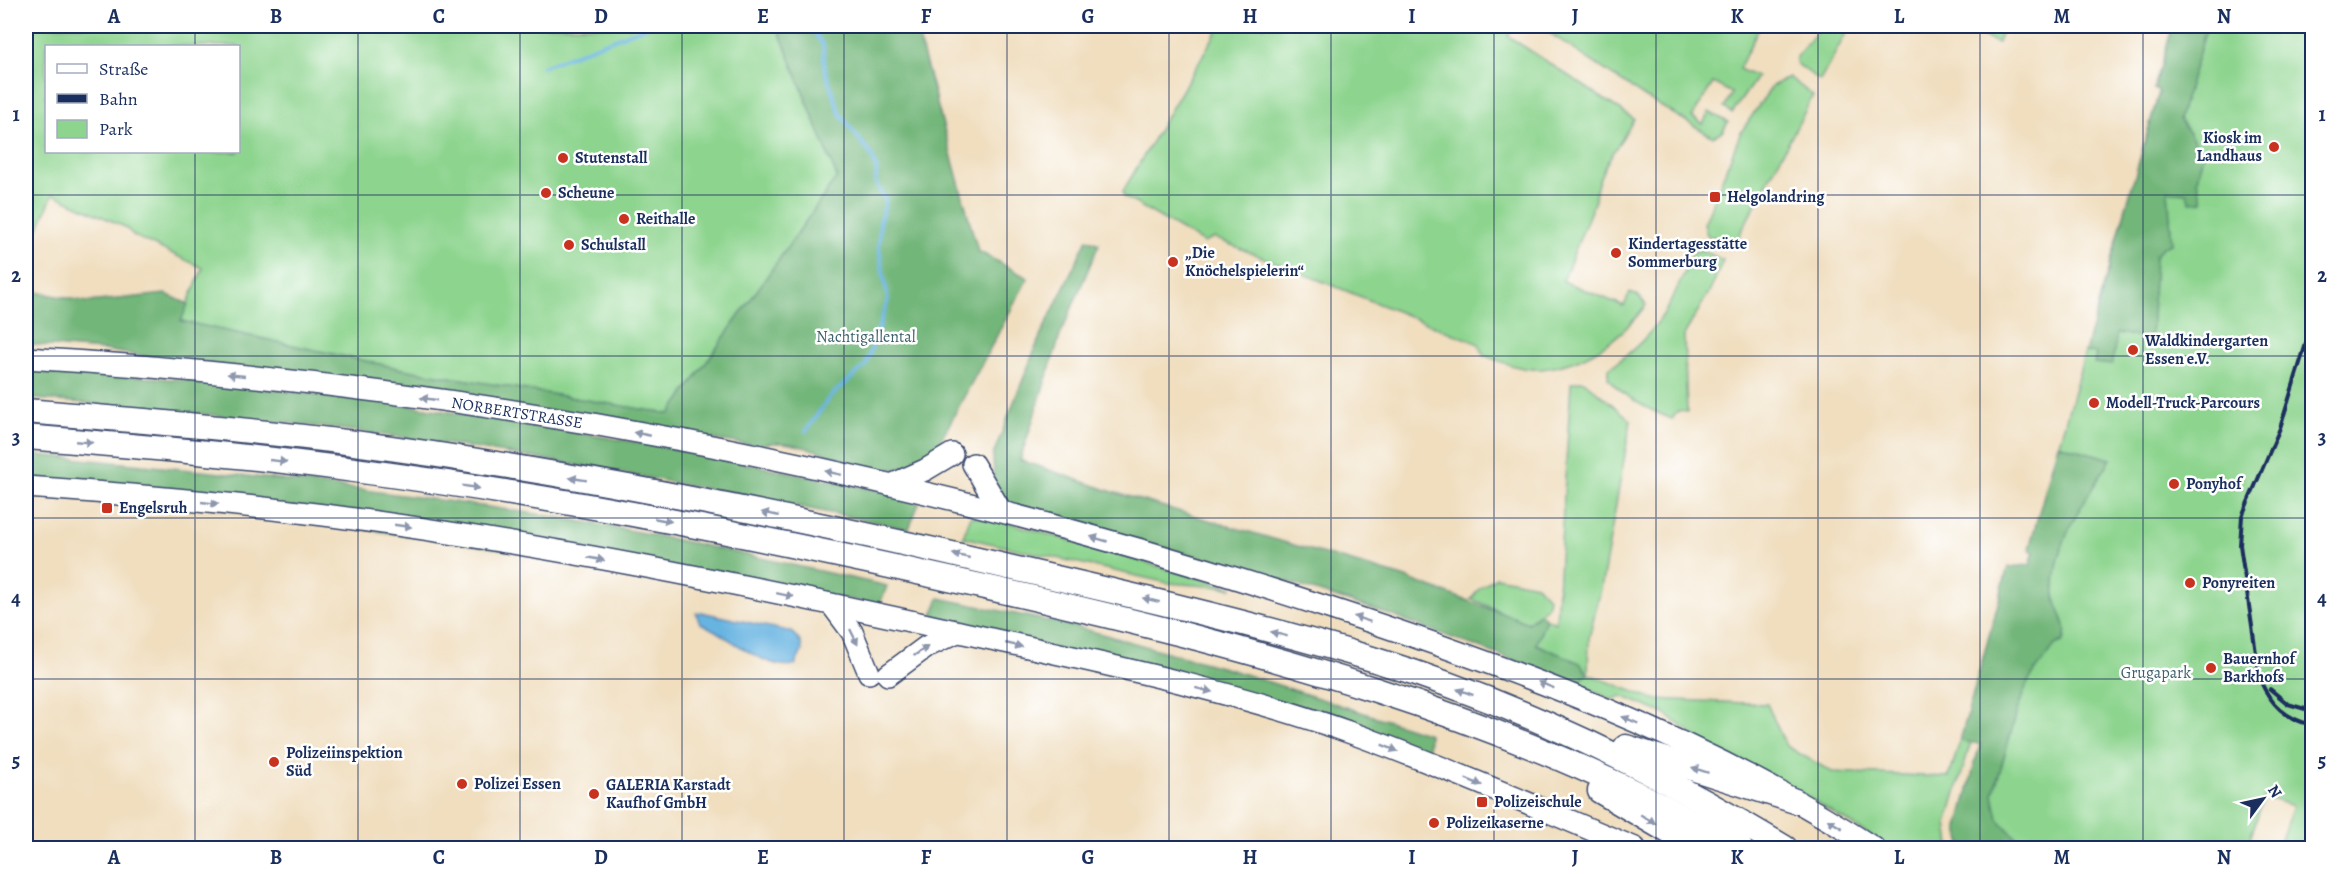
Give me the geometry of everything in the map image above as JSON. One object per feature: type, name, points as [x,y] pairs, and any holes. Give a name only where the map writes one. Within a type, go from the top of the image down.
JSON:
[{"type":"highway","points":[[26,411],[354,443],[601,482],[741,508],[899,542],[1218,618],[1371,659],[1519,713],[1795,801]]},
{"type":"highway","points":[[26,437],[181,450],[351,469],[598,507],[891,566],[1143,623],[1233,647],[1489,728],[1620,784],[1740,849]]},
{"type":"highway","points":[[1519,713],[1634,764],[1712,804],[1785,849]]},
{"type":"highway","points":[[1489,728],[1523,751],[1585,782],[1697,849]]},
{"type":"main road","name":"NORBERTSTRASSE","points":[[26,358],[142,366],[292,381],[523,413],[711,447],[891,485],[1001,512],[1223,573],[1493,664],[1718,759],[1795,801]]},
{"type":"main road","points":[[891,485],[925,471],[952,454]]},
{"type":"main road","points":[[973,464],[1001,512]]},
{"type":"main road","points":[[26,487],[330,516],[470,536],[832,605],[957,632],[1252,702],[1356,735],[1635,849]]},
{"type":"main road","points":[[832,605],[879,674],[957,632]]},
{"type":"main road","points":[[1795,801],[1874,849]]},
{"type":"green space","points":[[26,26],[777,26],[837,177],[670,414],[407,370],[180,321],[203,268],[134,236],[125,227],[53,194],[26,258]]},
{"type":"green space","name":"Nachtigallental","points":[[777,26],[926,26],[919,39],[978,251],[1028,278],[937,447],[910,466],[892,469],[877,468],[798,445],[775,443],[751,445],[103,350],[26,344],[26,290],[88,302],[166,294],[188,304],[181,321],[407,370],[670,414],[837,177]]},
{"type":"green space","points":[[1220,26],[1509,26],[1513,28],[1508,36],[1634,119],[1604,168],[1596,189],[1595,200],[1563,281],[1624,306],[1630,292],[1639,296],[1646,305],[1625,329],[1587,356],[1573,362],[1542,369],[1520,367],[1483,355],[1479,344],[1214,238],[1204,243],[1123,196],[1123,191]]},
{"type":"green space","points":[[1544,26],[1760,26],[1739,69],[1757,77],[1732,113],[1724,108],[1732,93],[1713,83],[1692,117],[1703,124],[1709,112],[1728,122],[1722,132],[1713,137],[1645,97],[1542,28]]},
{"type":"green space","points":[[1822,26],[1850,26],[1820,81],[1796,63],[1796,57]]},
{"type":"green space","points":[[1955,26],[2003,26],[1998,43]]},
{"type":"green space","name":"Grugapark","points":[[2173,26],[2312,26],[2312,848],[2278,848],[2293,806],[2264,797],[2247,848],[1963,848],[1958,828],[2034,552],[2029,549],[2159,92],[2154,89]]},
{"type":"green space","points":[[2173,26],[2207,26],[2179,119],[2203,154],[2197,180],[2202,201],[2190,202],[2186,193],[2168,191],[2172,244],[2162,247],[2155,257],[2151,339],[2117,333],[2112,365],[2094,363],[2096,354],[2085,352],[2159,92],[2154,89]]},
{"type":"green space","points":[[1789,77],[1813,96],[1734,245],[1707,235],[1704,224],[1741,132],[1772,86]]},
{"type":"green space","points":[[1087,239],[1099,244],[1060,336],[1020,460],[1113,492],[1403,577],[1528,623],[1540,613],[1546,619],[1536,644],[1580,663],[1588,674],[1576,683],[1379,611],[1278,579],[1022,509],[1003,499],[994,481],[993,455],[1039,339]]},
{"type":"green space","points":[[1701,250],[1723,260],[1711,289],[1684,335],[1687,412],[1678,411],[1672,419],[1645,407],[1621,391],[1608,378],[1609,368],[1626,356],[1651,331],[1678,288],[1693,252]]},
{"type":"green space","points":[[26,369],[186,380],[388,402],[666,447],[916,498],[915,501],[919,503],[909,529],[651,478],[456,445],[255,419],[26,398]]},
{"type":"green space","points":[[1584,381],[1631,420],[1601,589],[1589,638],[1588,674],[1653,699],[1767,704],[1786,746],[1832,772],[1949,777],[1960,741],[1971,742],[1947,823],[1950,846],[1890,848],[1814,801],[1711,747],[1663,713],[1621,696],[1613,700],[1576,683],[1587,674],[1536,644],[1546,619],[1556,623],[1571,383]]},
{"type":"green space","points":[[2058,444],[2111,459],[2081,507],[2064,541],[2055,577],[2055,597],[2064,624],[2064,641],[2055,645],[2029,680],[2019,705],[1993,795],[1998,819],[2026,848],[1963,848],[1958,828],[1980,744],[1960,741],[2008,567],[2030,565],[2034,552],[2029,549]]},
{"type":"green space","points":[[26,454],[297,482],[567,519],[887,586],[880,604],[26,480]]},
{"type":"green space","points":[[971,516],[1003,521],[1233,588],[1168,583],[963,537]]},
{"type":"green space","points":[[1496,577],[1537,585],[1549,598],[1547,607],[1527,623],[1471,599],[1480,588]]},
{"type":"green space","points":[[939,598],[1073,626],[1235,671],[1429,734],[1428,754],[932,615]]},
{"type":"water","points":[[701,612],[792,632],[801,643],[802,651],[795,665],[771,663],[700,623],[696,613]]},
{"type":"waterway","points":[[542,67],[648,26]]},
{"type":"waterway","points":[[806,431],[829,398],[866,365],[888,300],[879,247],[880,221],[886,201],[875,182],[877,171],[872,156],[840,114],[825,70],[823,45],[810,26]]},
{"type":"railway","points":[[2312,324],[2280,428],[2242,516],[2240,545],[2260,680],[2269,697],[2280,710],[2294,719],[2312,725]]},
{"type":"railway","points":[[2270,689],[2288,704],[2312,711]]},
{"type":"place","name":"Kiosk im Landhaus","points":[[2274,147]]},
{"type":"place","name":"Stutenstall","points":[[563,158]]},
{"type":"place","name":"Scheune","points":[[546,193]]},
{"type":"place","name":"Helgolandring","points":[[1715,197]]},
{"type":"place","name":"Reithalle","points":[[624,219]]},
{"type":"place","name":"Schulstall","points":[[569,245]]},
{"type":"place","name":"Kindertagesstätte Sommerburg","points":[[1616,253]]},
{"type":"place","name":"„Die Knöchelspielerin“","points":[[1173,262]]},
{"type":"place","name":"Waldkindergarten Essen e.V.","points":[[2133,350]]},
{"type":"place","name":"Modell-Truck-Parcours","points":[[2094,403]]},
{"type":"place","name":"Ponyhof","points":[[2174,484]]},
{"type":"place","name":"Engelsruh","points":[[107,508]]},
{"type":"place","name":"Ponyreiten","points":[[2190,583]]},
{"type":"place","name":"Bauernhof Barkhofs","points":[[2211,668]]},
{"type":"place","name":"Polizeiinspektion Süd","points":[[274,762]]},
{"type":"place","name":"Polizei Essen","points":[[462,784]]},
{"type":"place","name":"GALERIA Karstadt Kaufhof GmbH","points":[[594,794]]},
{"type":"place","name":"Polizeischule","points":[[1482,802]]},
{"type":"place","name":"Polizeikaserne","points":[[1434,823]]}]
